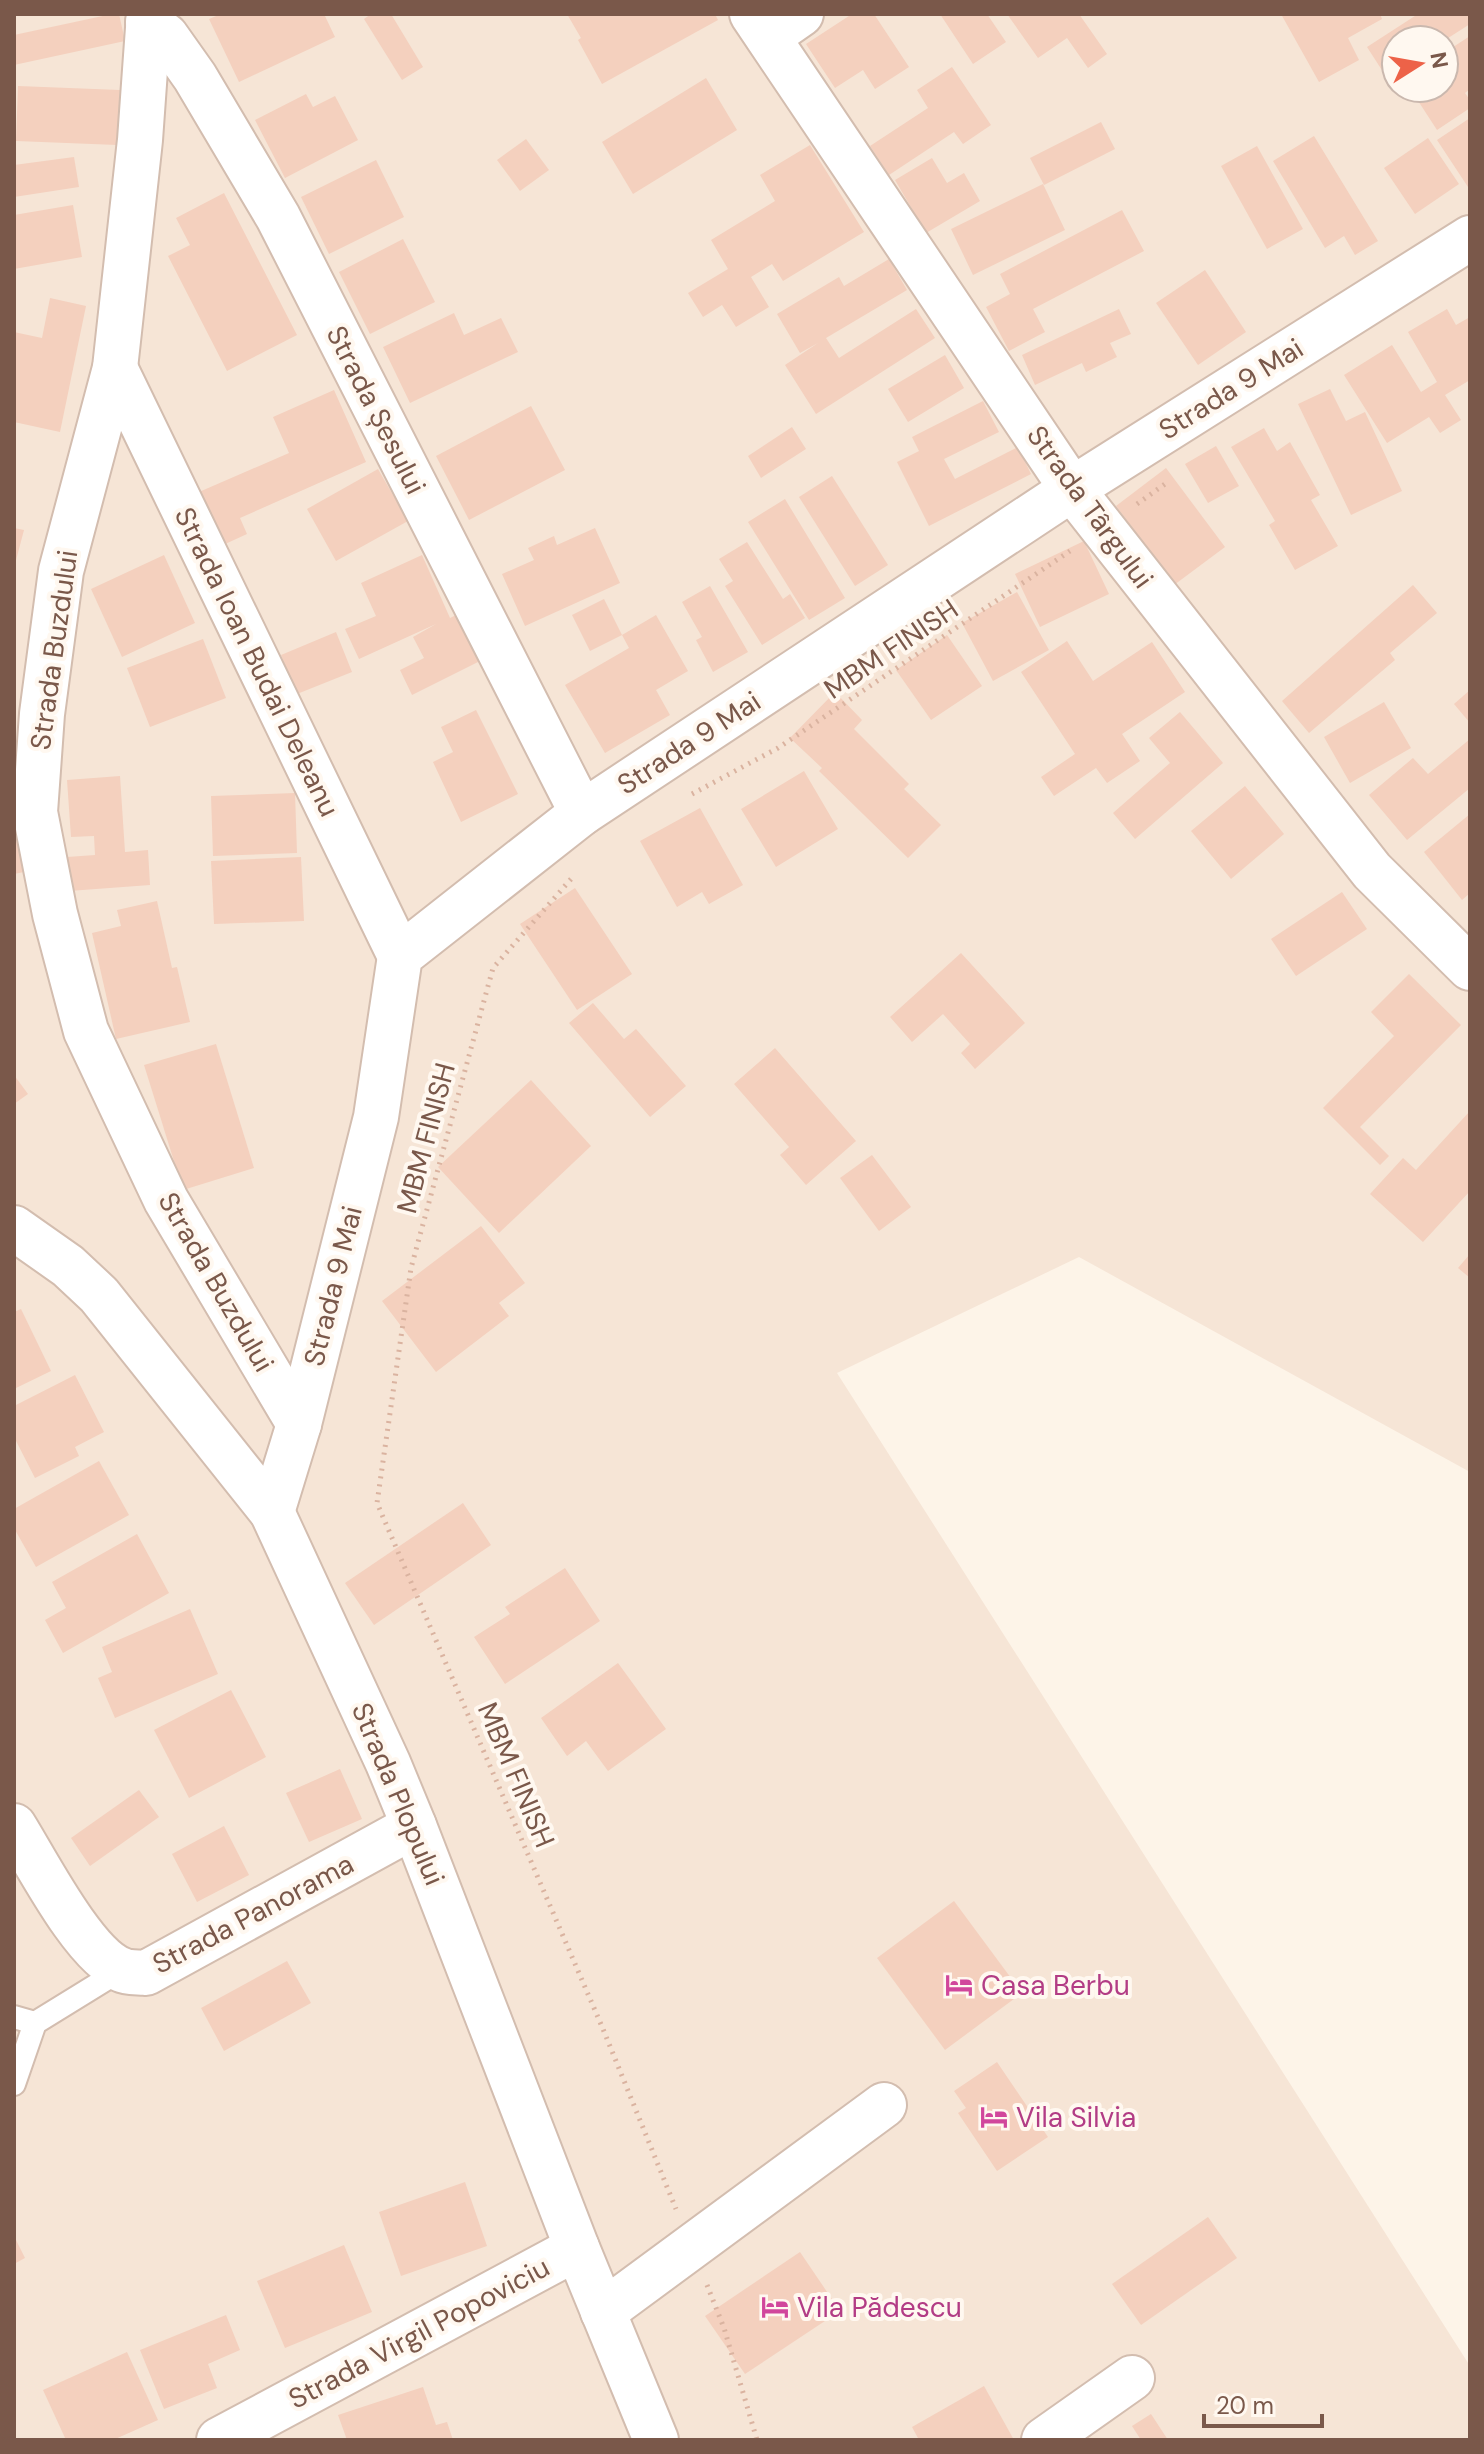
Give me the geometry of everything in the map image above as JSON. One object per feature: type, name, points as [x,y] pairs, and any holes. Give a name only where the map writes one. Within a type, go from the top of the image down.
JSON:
[{"type":"street","name":"Strada Buzdului","points":[[149,18],[140,140],[115,368],[61,571],[42,714],[35,812],[55,914],[86,1031],[166,1200],[299,1424]]},
{"type":"street","name":"Strada Șesului","points":[[149,18],[195,77],[278,217],[582,813]]},
{"type":"street","name":"Strada Târgului","points":[[774,22],[1072,489],[1372,871],[1470,968]]},
{"type":"street","name":"Strada 9 Mai","points":[[272,1512],[299,1424],[376,1117],[400,956],[582,813],[1072,489],[1470,238]]},
{"type":"street","name":"Strada Ioan Budai Deleanu","points":[[115,368],[400,956]]},
{"type":"street","name":"Strada Plopului","points":[[14,1228],[68,1266],[99,1295],[272,1512],[388,1763],[577,2248],[656,2440]]},
{"type":"street","name":"Strada Panorama","points":[[14,1826],[75,1924],[97,1952],[121,1970],[146,1973],[414,1826]]},
{"type":"street","points":[[603,2312],[884,2105]]},
{"type":"street","name":"Strada Virgil Popoviciu","points":[[219,2440],[577,2248]]},
{"type":"street","points":[[1044,2440],[1132,2378]]},
{"type":"lane","points":[[14,2084],[24,2020],[121,1970]]},
{"type":"path","points":[[1127,511],[1177,475]]},
{"type":"path","name":"MBM FINISH","points":[[683,799],[778,748],[1015,591],[1077,546]]},
{"type":"path","name":"MBM FINISH","points":[[573,876],[493,968],[411,1268],[377,1503],[603,2029],[678,2214]]},
{"type":"path","points":[[701,2271],[724,2328],[757,2440]]},
{"type":"shaded area","points":[[14,14],[1470,14],[1470,1472],[1079,1257],[837,1373],[1470,2366],[1470,2440],[14,2440]]},
{"type":"building","points":[[119,14],[125,41],[14,65],[14,35]]},
{"type":"building","points":[[221,14],[324,14],[335,37],[239,82],[209,19]]},
{"type":"building","points":[[371,14],[391,14],[423,67],[402,80],[364,19]]},
{"type":"building","points":[[567,14],[715,14],[718,20],[602,84]]},
{"type":"building","points":[[852,14],[874,14],[909,67],[875,89],[863,70],[835,88],[806,44]]},
{"type":"building","points":[[940,14],[987,14],[1006,42],[973,64]]},
{"type":"building","points":[[1007,14],[1079,14],[1107,54],[1088,68],[1067,38],[1038,58]]},
{"type":"building","points":[[1281,14],[1380,14],[1382,19],[1348,38],[1359,60],[1319,82]]},
{"type":"building","points":[[1418,14],[1470,14],[1470,24],[1460,30],[1460,24],[1403,24]]},
{"type":"building","points":[[1470,36],[1470,89],[1465,93],[1470,100],[1470,108],[1437,130],[1420,104],[1460,104],[1460,43]]},
{"type":"building","points":[[1380,39],[1380,67],[1367,47]]},
{"type":"building","points":[[952,67],[991,125],[963,144],[954,132],[889,175],[870,146],[928,108],[917,90]]},
{"type":"building","points":[[706,78],[737,130],[633,194],[602,142]]},
{"type":"building","points":[[18,86],[120,90],[117,145],[16,141]]},
{"type":"building","points":[[306,94],[313,107],[335,96],[358,140],[285,178],[255,120]]},
{"type":"building","points":[[1470,118],[1470,185],[1468,187],[1437,140]]},
{"type":"building","points":[[1101,122],[1115,149],[1044,185],[1030,158]]},
{"type":"building","points":[[1314,136],[1378,241],[1355,255],[1344,236],[1325,248],[1273,161]]},
{"type":"building","points":[[1428,138],[1459,184],[1415,214],[1384,168]]},
{"type":"building","points":[[526,139],[549,170],[520,191],[497,160]]},
{"type":"building","points":[[810,145],[864,232],[783,281],[772,264],[751,277],[769,307],[736,327],[722,305],[703,317],[688,293],[728,269],[711,240],[775,201],[760,175]]},
{"type":"building","points":[[1257,146],[1303,229],[1267,249],[1221,166]]},
{"type":"building","points":[[74,157],[79,187],[14,197],[14,165]]},
{"type":"building","points":[[932,158],[947,183],[964,173],[980,201],[926,233],[895,180]]},
{"type":"building","points":[[376,160],[404,217],[329,254],[301,197]]},
{"type":"building","points":[[1043,184],[1065,230],[973,275],[951,229]]},
{"type":"building","points":[[224,193],[297,335],[227,371],[168,256],[190,245],[176,218]]},
{"type":"building","points":[[73,205],[82,257],[14,269],[14,215]]},
{"type":"building","points":[[1122,210],[1144,251],[1033,309],[1045,332],[1009,351],[986,307],[1010,294],[1000,274]]},
{"type":"building","points":[[403,239],[435,302],[370,334],[339,272]]},
{"type":"building","points":[[889,259],[907,290],[826,338],[839,358],[916,309],[935,338],[816,414],[785,365],[818,343],[800,353],[777,314],[839,277],[844,286]]},
{"type":"building","points":[[1205,270],[1246,332],[1198,365],[1156,303]]},
{"type":"building","points":[[50,298],[86,306],[60,432],[14,422],[14,332],[42,338]]},
{"type":"building","points":[[1119,309],[1131,334],[1110,343],[1117,357],[1086,372],[1082,363],[1035,385],[1022,355]]},
{"type":"building","points":[[1447,309],[1456,325],[1470,317],[1470,380],[1445,395],[1461,420],[1440,433],[1429,417],[1387,443],[1344,375],[1392,345],[1421,392],[1437,382],[1408,332]]},
{"type":"building","points":[[454,313],[464,335],[501,318],[518,352],[410,403],[383,347]]},
{"type":"building","points":[[945,355],[964,388],[908,422],[888,389]]},
{"type":"building","points":[[1330,389],[1346,421],[1365,412],[1402,491],[1351,515],[1298,404]]},
{"type":"building","points":[[334,390],[366,462],[240,518],[247,534],[223,545],[199,492],[289,453],[273,417]]},
{"type":"building","points":[[983,401],[999,432],[944,459],[955,479],[1018,447],[1031,474],[929,526],[897,462],[919,451],[912,437]]},
{"type":"building","points":[[531,406],[565,470],[469,520],[436,456]]},
{"type":"building","points":[[792,427],[806,449],[761,478],[748,456]]},
{"type":"building","points":[[1264,428],[1277,451],[1290,442],[1320,495],[1311,500],[1338,546],[1295,570],[1269,525],[1275,521],[1231,447]]},
{"type":"building","points":[[1216,446],[1239,486],[1208,503],[1185,464]]},
{"type":"building","points":[[1166,468],[1225,547],[1174,585],[1116,506]]},
{"type":"building","points":[[378,469],[408,521],[336,561],[307,509]]},
{"type":"building","points":[[832,476],[888,565],[855,586],[799,497]]},
{"type":"building","points":[[785,499],[845,598],[809,620],[748,522]]},
{"type":"building","points":[[14,528],[24,530],[15,564],[14,564]]},
{"type":"building","points":[[595,528],[620,583],[525,626],[502,574],[534,560],[528,548],[554,536],[557,545]]},
{"type":"building","points":[[1084,541],[1109,594],[1040,627],[1015,574]]},
{"type":"building","points":[[747,542],[783,599],[790,594],[805,618],[762,645],[725,586],[733,581],[719,559]]},
{"type":"building","points":[[164,555],[195,623],[122,657],[91,589]]},
{"type":"building","points":[[422,555],[450,618],[462,612],[486,658],[412,695],[400,670],[424,658],[413,637],[436,624],[359,659],[345,629],[376,616],[361,583]]},
{"type":"building","points":[[1413,585],[1437,613],[1390,653],[1395,660],[1309,733],[1282,701]]},
{"type":"building","points":[[710,586],[748,652],[713,672],[696,640],[702,637],[682,602]]},
{"type":"building","points":[[1017,592],[1049,650],[993,681],[962,623]]},
{"type":"building","points":[[604,599],[622,635],[590,651],[572,615]]},
{"type":"building","points":[[656,615],[688,671],[656,690],[670,715],[605,753],[565,685],[629,648],[622,635]]},
{"type":"building","points":[[336,632],[352,672],[297,694],[281,655]]},
{"type":"building","points":[[947,635],[982,686],[931,720],[896,670]]},
{"type":"building","points":[[203,639],[226,698],[150,727],[127,668]]},
{"type":"building","points":[[1067,641],[1093,681],[1152,642],[1185,692],[1122,734],[1140,761],[1107,783],[1096,768],[1054,796],[1041,777],[1075,754],[1021,672]]},
{"type":"building","points":[[1470,690],[1470,723],[1454,704]]},
{"type":"building","points":[[835,692],[862,720],[854,729],[909,784],[904,789],[941,825],[908,858],[819,771],[822,768],[790,738]]},
{"type":"building","points":[[1384,702],[1411,748],[1350,783],[1324,737]]},
{"type":"building","points":[[476,710],[518,794],[461,822],[433,762],[453,752],[441,727]]},
{"type":"building","points":[[1180,712],[1223,763],[1135,839],[1113,813],[1170,763],[1149,738]]},
{"type":"building","points":[[1470,739],[1470,788],[1407,840],[1369,795],[1413,758],[1428,774]]},
{"type":"building","points":[[804,771],[838,829],[776,867],[741,809]]},
{"type":"building","points":[[120,776],[125,852],[148,850],[150,885],[69,891],[67,857],[95,855],[94,836],[71,837],[67,780]]},
{"type":"building","points":[[1245,786],[1284,834],[1231,879],[1191,831]]},
{"type":"building","points":[[295,793],[297,853],[213,856],[211,796]]},
{"type":"building","points":[[700,808],[743,885],[709,904],[702,892],[677,907],[640,841]]},
{"type":"building","points":[[1470,814],[1470,893],[1462,900],[1424,852]]},
{"type":"building","points":[[24,822],[34,870],[14,874],[14,824]]},
{"type":"building","points":[[301,857],[304,921],[214,924],[211,861]]},
{"type":"building","points":[[575,888],[632,974],[577,1010],[520,924]]},
{"type":"building","points":[[1342,892],[1367,929],[1296,976],[1271,939]]},
{"type":"building","points":[[157,901],[172,968],[177,967],[190,1022],[116,1039],[92,933],[121,926],[117,910]]},
{"type":"building","points":[[961,953],[1025,1023],[975,1069],[961,1053],[970,1044],[943,1014],[912,1042],[890,1017]]},
{"type":"building","points":[[1409,974],[1461,1025],[1360,1127],[1389,1156],[1380,1165],[1323,1108],[1394,1036],[1371,1012]]},
{"type":"building","points":[[593,1003],[624,1039],[636,1029],[686,1086],[650,1117],[569,1023]]},
{"type":"building","points":[[216,1044],[254,1168],[183,1190],[144,1065]]},
{"type":"building","points":[[775,1048],[856,1141],[806,1185],[780,1155],[789,1147],[734,1084]]},
{"type":"building","points":[[14,1075],[28,1094],[14,1104]]},
{"type":"building","points":[[531,1080],[591,1146],[499,1233],[438,1167]]},
{"type":"building","points":[[1470,1111],[1470,1191],[1423,1242],[1370,1194],[1403,1158],[1416,1170]]},
{"type":"building","points":[[872,1155],[911,1207],[879,1231],[840,1178]]},
{"type":"building","points":[[481,1226],[525,1283],[499,1303],[509,1316],[436,1372],[382,1301]]},
{"type":"building","points":[[1470,1254],[1470,1278],[1458,1268]]},
{"type":"building","points":[[21,1309],[51,1371],[14,1389],[14,1312]]},
{"type":"building","points":[[75,1375],[104,1432],[75,1447],[79,1456],[35,1478],[14,1437],[14,1406]]},
{"type":"building","points":[[99,1461],[129,1515],[36,1567],[14,1528],[14,1509]]},
{"type":"building","points":[[463,1503],[491,1545],[374,1625],[345,1583]]},
{"type":"building","points":[[137,1534],[169,1593],[63,1653],[45,1620],[66,1608],[52,1582]]},
{"type":"building","points":[[565,1568],[600,1621],[505,1684],[474,1637],[510,1614],[505,1607]]},
{"type":"building","points":[[190,1609],[218,1674],[115,1718],[98,1678],[112,1672],[102,1647]]},
{"type":"building","points":[[618,1663],[666,1729],[608,1771],[586,1741],[567,1756],[541,1718]]},
{"type":"building","points":[[231,1690],[266,1757],[189,1798],[154,1730]]},
{"type":"building","points":[[340,1769],[362,1819],[309,1842],[286,1793]]},
{"type":"building","points":[[139,1790],[159,1817],[90,1866],[71,1838]]},
{"type":"building","points":[[224,1826],[249,1875],[197,1902],[172,1854]]},
{"type":"building","points":[[954,1901],[1022,1993],[945,2050],[877,1958]]},
{"type":"building","points":[[287,1961],[311,2003],[224,2051],[201,2008]]},
{"type":"building","points":[[997,2062],[1048,2137],[997,2171],[958,2113],[966,2108],[954,2091]]},
{"type":"building","points":[[465,2182],[487,2246],[401,2276],[379,2212]]},
{"type":"building","points":[[1208,2217],[1237,2258],[1141,2325],[1112,2284]]},
{"type":"building","points":[[14,2236],[25,2258],[14,2264]]},
{"type":"building","points":[[344,2245],[372,2312],[285,2348],[257,2281]]},
{"type":"building","points":[[800,2252],[840,2311],[745,2374],[705,2316]]},
{"type":"building","points":[[226,2315],[240,2350],[208,2364],[217,2388],[164,2409],[140,2350]]},
{"type":"building","points":[[127,2352],[158,2420],[113,2440],[66,2440],[43,2390]]},
{"type":"building","points":[[984,2386],[1014,2440],[919,2440],[912,2427]]},
{"type":"building","points":[[423,2387],[436,2425],[447,2422],[453,2440],[347,2440],[338,2415]]},
{"type":"building","points":[[1151,2414],[1168,2440],[1141,2440],[1132,2426]]},
{"type":"place","name":"Casa Berbu","points":[[959,1985]]},
{"type":"place","name":"Vila Silvia","points":[[994,2117]]},
{"type":"place","name":"Vila Pădescu","points":[[775,2307]]}]
